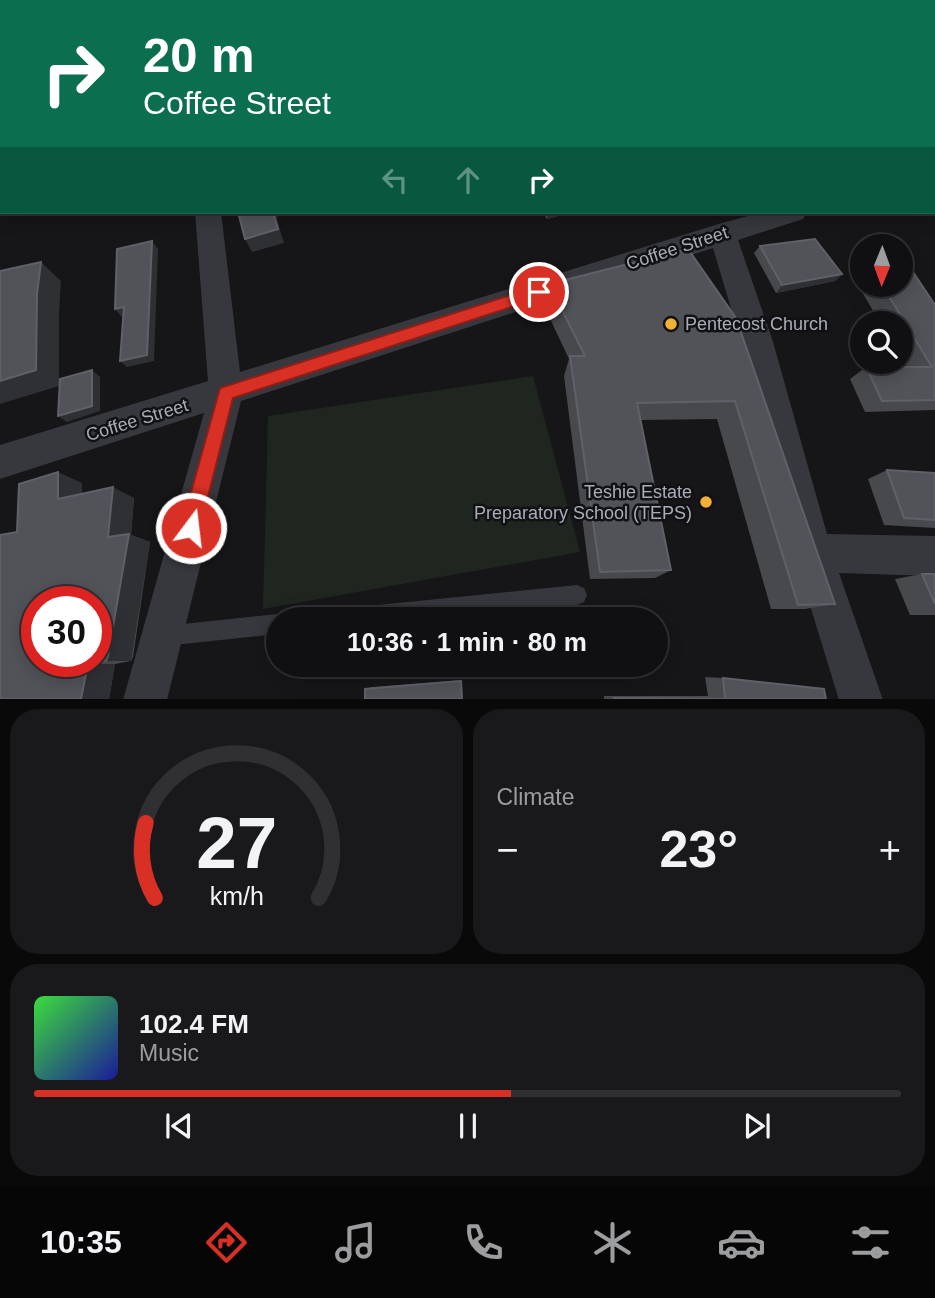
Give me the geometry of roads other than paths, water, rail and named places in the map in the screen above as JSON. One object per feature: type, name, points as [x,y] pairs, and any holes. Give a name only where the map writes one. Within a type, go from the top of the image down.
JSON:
[{"type":"street","points":[[145,699],[226,393],[208,214]]},
{"type":"street","name":"Coffee Street","points":[[0,462],[226,393],[787,214]]},
{"type":"street","points":[[722,233],[757,342],[813,553],[861,699]]},
{"type":"street","points":[[813,553],[935,556]]},
{"type":"lane","points":[[457,607],[577,595]]},
{"type":"lane","points":[[162,636],[266,625]]},
{"type":"place","name":"Pentecost Church","points":[[671,324]]},
{"type":"place","name":"Teshie Estate Preparatory School (TEPS)","points":[[706,502]]}]
